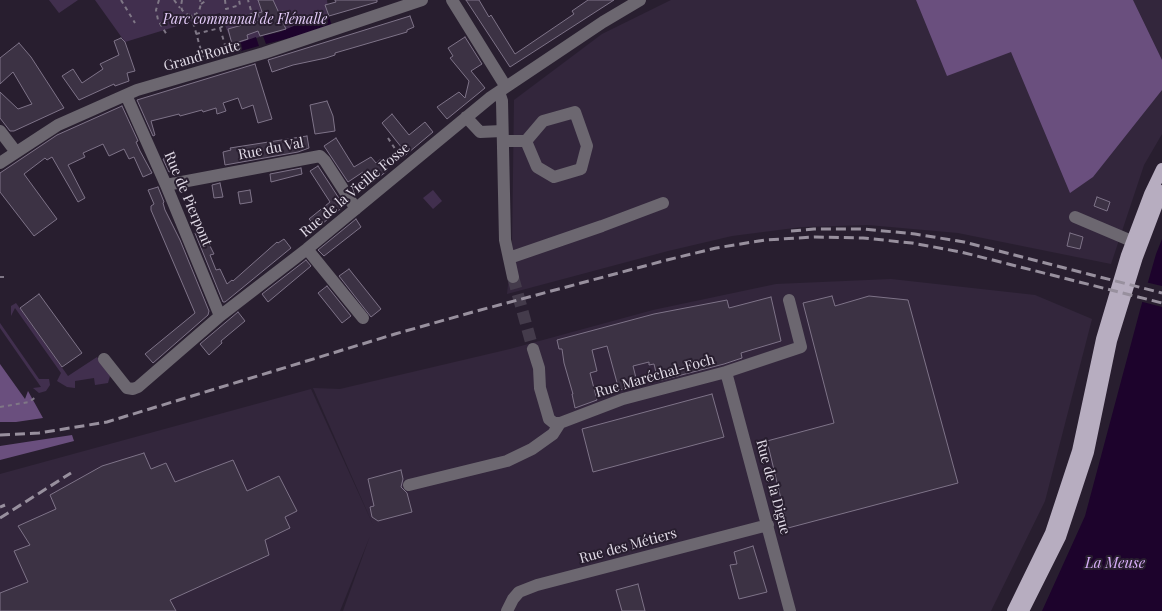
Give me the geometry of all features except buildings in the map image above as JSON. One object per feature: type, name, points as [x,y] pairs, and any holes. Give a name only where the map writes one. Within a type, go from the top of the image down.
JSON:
[{"type":"main road","points":[[1024,611],[1060,537],[1088,452],[1112,341],[1137,243],[1150,194],[1162,169]]},
{"type":"main road","points":[[1013,611],[1051,533],[1078,451],[1102,339],[1137,243],[1162,190]]},
{"type":"street","name":"Grand'Route","points":[[0,163],[58,125],[126,95],[231,63],[422,0]]},
{"type":"street","points":[[452,0],[502,89],[504,229],[513,277]]},
{"type":"street","name":"Rue de la Vieille Fosse","points":[[104,359],[127,388],[133,389],[138,387],[220,316],[307,249],[502,89],[603,22],[640,0]]},
{"type":"street","name":"Rue de Pierpont","points":[[126,95],[166,185],[220,316]]},
{"type":"street","points":[[575,112],[587,146],[582,169],[554,177],[537,167],[526,141],[543,121],[575,112]]},
{"type":"street","points":[[466,118],[480,132],[526,141]]},
{"type":"street","points":[[0,131],[16,152]]},
{"type":"street","name":"Rue du Val","points":[[166,185],[320,156],[325,160],[356,209]]},
{"type":"street","points":[[509,258],[662,203]]},
{"type":"street","points":[[1075,217],[1137,243]]},
{"type":"street","points":[[307,249],[363,318]]},
{"type":"street","name":"Rue Maréchal-Foch","points":[[560,423],[623,398],[726,372],[801,347],[789,300]]},
{"type":"street","points":[[533,349],[539,368],[540,388],[549,419],[554,423],[560,423]]},
{"type":"street","name":"Rue de la Digue","points":[[726,372],[790,611]]},
{"type":"street","points":[[409,486],[507,461],[532,449],[553,434],[560,423]]},
{"type":"street","name":"Rue des Métiers","points":[[508,611],[513,599],[519,592],[537,585],[768,525]]},
{"type":"path","points":[[121,0],[135,23]]},
{"type":"path","points":[[159,0],[156,10],[158,20],[167,35]]},
{"type":"path","points":[[174,0],[185,13],[191,15],[199,11],[200,0]]},
{"type":"path","points":[[182,0],[182,10]]},
{"type":"path","points":[[201,4],[207,0]]},
{"type":"path","points":[[225,0],[226,9],[240,5],[240,0]]},
{"type":"path","points":[[196,34],[220,28],[252,14],[248,0]]},
{"type":"path","points":[[191,15],[206,70]]},
{"type":"path","points":[[220,28],[231,63]]},
{"type":"path","points":[[388,138],[396,152],[408,166]]},
{"type":"path","points":[[0,407],[28,402],[36,397]]},
{"type":"shaded area","points":[[671,0],[1162,0],[1162,134],[1144,165],[1111,264],[958,233],[868,225],[802,227],[732,236],[507,294],[512,249],[514,100],[602,34]]},
{"type":"shaded area","points":[[916,0],[1133,0],[1162,60],[1162,90],[1093,177],[1070,193],[1011,52],[947,76]]},
{"type":"shaded area","points":[[891,279],[1035,295],[1092,319],[1045,501],[991,611],[343,611],[370,536],[340,611],[0,611],[0,474],[311,389],[374,527],[313,388],[340,389],[510,349],[653,310],[776,284]]},
{"type":"shaded area","points":[[0,364],[25,399],[28,391],[43,418],[0,422]]},
{"type":"shaded area","points":[[72,435],[74,441],[0,460],[0,446]]},
{"type":"green space","points":[[49,0],[78,0],[59,13]]},
{"type":"green space","name":"Parc communal de Flémalle","points":[[95,0],[327,0],[329,16],[233,45],[220,13],[125,42]]},
{"type":"green space","points":[[433,190],[442,201],[433,209],[423,198]]},
{"type":"green space","points":[[16,303],[68,376],[97,357],[110,376],[108,383],[95,385],[94,378],[75,381],[75,388],[67,387],[57,381],[61,373],[15,308],[11,316],[11,306]]},
{"type":"green space","points":[[0,323],[39,379],[49,379],[50,385],[46,391],[39,393],[33,388],[41,387],[0,328]]},
{"type":"water","points":[[329,16],[332,27],[266,44],[263,36],[280,32],[296,25]]},
{"type":"water","points":[[256,37],[259,46],[230,54],[228,47]]},
{"type":"water","name":"La Meuse","points":[[1162,239],[1162,611],[1042,611],[1085,516],[1140,310]]},
{"type":"pier","points":[[1145,282],[1162,286],[1162,307],[1139,301]]},
{"type":"tunnel","points":[[513,277],[533,349]]},
{"type":"railway","points":[[791,231],[864,229],[915,234],[964,242],[1162,293]]},
{"type":"railway","points":[[0,435],[39,433],[107,422],[473,312],[667,260],[716,248],[765,240],[815,237],[863,238],[912,243],[961,252],[1162,303]]},
{"type":"railway","points":[[0,518],[71,473]]},
{"type":"railway","points":[[0,507],[5,505]]}]
